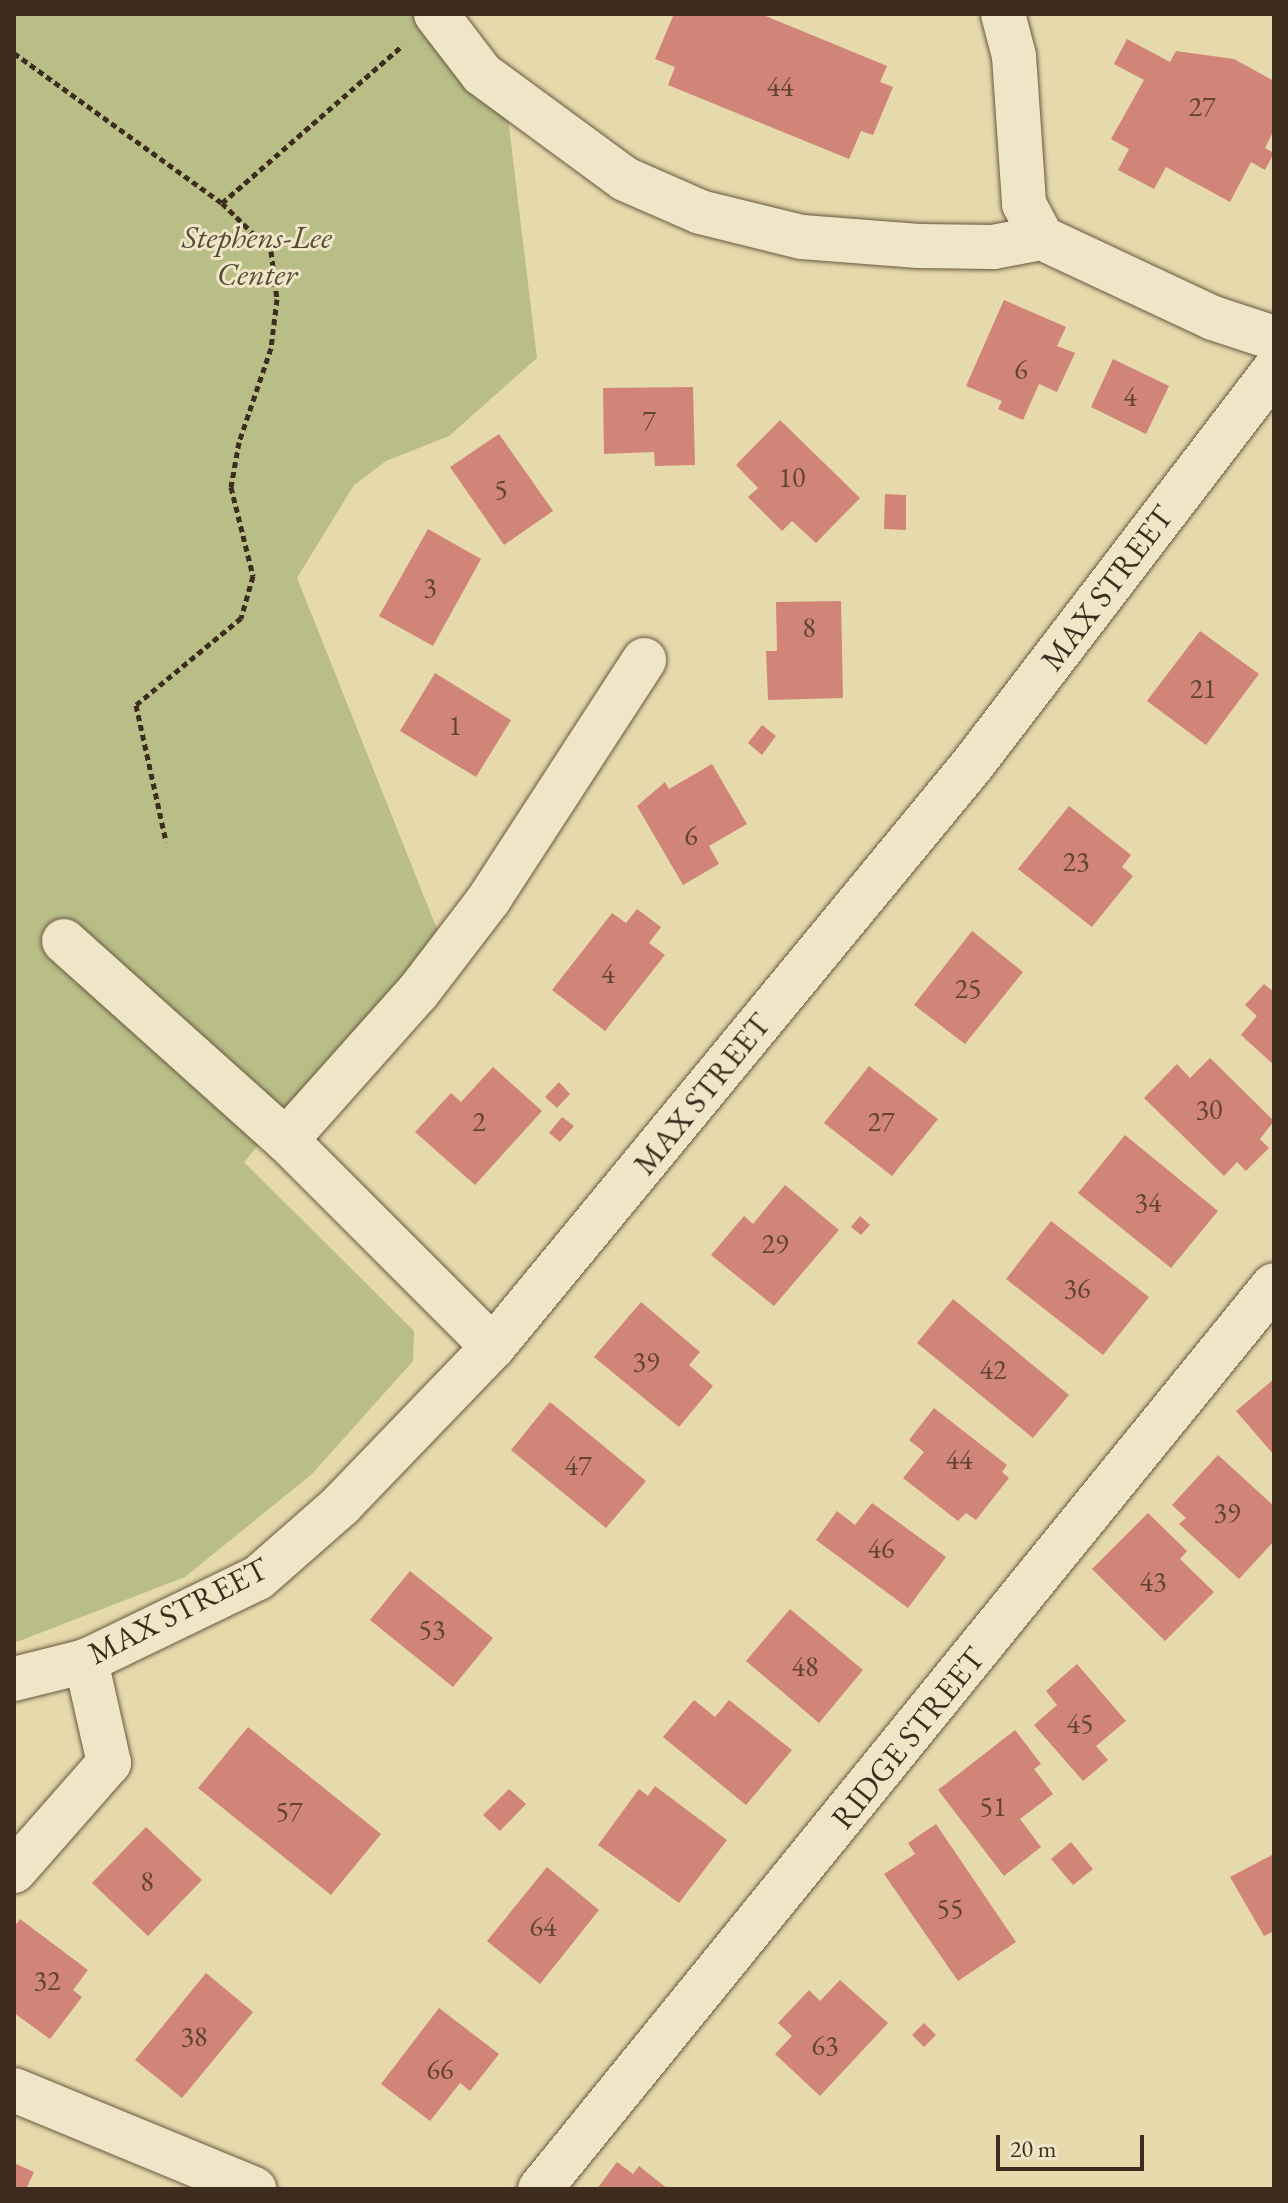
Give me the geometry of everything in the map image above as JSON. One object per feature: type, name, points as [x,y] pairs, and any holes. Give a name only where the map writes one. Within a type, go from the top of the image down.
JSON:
[{"type":"street","points":[[436,14],[482,74],[625,179],[700,212],[802,237],[919,246],[993,247],[1042,238],[1213,318],[1274,338]]},
{"type":"street","points":[[1003,14],[1014,56],[1024,204],[1042,238]]},
{"type":"street","name":"MAX STREET","points":[[14,1679],[86,1661],[258,1578],[341,1505],[493,1347],[973,764],[1274,370]]},
{"type":"street","points":[[286,1140],[418,992],[489,899],[644,660]]},
{"type":"street","points":[[64,941],[286,1140],[493,1347]]},
{"type":"street","name":"RIDGE STREET","points":[[540,2189],[1274,1285]]},
{"type":"street","points":[[14,1871],[109,1763],[86,1661]]},
{"type":"street","points":[[14,2090],[254,2189]]},
{"type":"path","points":[[222,203],[436,14]]},
{"type":"path","points":[[14,53],[222,203],[271,251],[277,299],[271,348],[239,442],[231,487],[253,576],[241,618],[136,705],[166,842]]},
{"type":"green space","name":"Stephens-Lee Center","points":[[14,14],[418,14],[507,110],[537,358],[449,436],[386,461],[354,485],[297,578],[439,934],[244,1162],[414,1331],[413,1361],[312,1474],[185,1577],[14,1643]]},
{"type":"building","points":[[674,14],[761,14],[887,66],[880,82],[893,87],[873,135],[861,131],[849,159],[668,85],[675,67],[655,59]]},
{"type":"building","points":[[1127,39],[1170,62],[1176,51],[1234,59],[1274,81],[1274,130],[1265,148],[1274,153],[1265,170],[1251,162],[1230,202],[1166,167],[1154,189],[1118,170],[1129,149],[1111,139],[1144,80],[1114,64]]},
{"type":"building","points":[[1004,300],[1066,327],[1057,346],[1075,353],[1057,392],[1039,384],[1023,420],[998,409],[1002,401],[966,386]]},
{"type":"building","points":[[1113,359],[1169,386],[1146,434],[1091,407]]},
{"type":"building","points":[[693,387],[695,465],[655,466],[654,452],[604,454],[603,388]]},
{"type":"building","points":[[780,420],[860,498],[816,543],[792,521],[782,531],[748,497],[758,488],[736,465]]},
{"type":"building","points":[[499,434],[553,511],[504,545],[450,467]]},
{"type":"building","points":[[885,494],[906,495],[906,530],[884,529]]},
{"type":"building","points":[[428,529],[481,559],[433,646],[379,616]]},
{"type":"building","points":[[841,601],[843,698],[768,700],[766,651],[777,651],[776,602]]},
{"type":"building","points":[[1200,631],[1259,674],[1206,745],[1147,701]]},
{"type":"building","points":[[435,673],[511,720],[476,777],[400,731]]},
{"type":"building","points":[[762,725],[776,736],[762,755],[748,743]]},
{"type":"building","points":[[712,764],[747,824],[709,846],[719,864],[683,885],[637,806],[665,782],[669,789]]},
{"type":"building","points":[[1069,806],[1131,855],[1122,867],[1133,876],[1092,927],[1018,869]]},
{"type":"building","points":[[637,909],[661,927],[649,943],[665,955],[605,1031],[552,990],[612,913],[626,923]]},
{"type":"building","points":[[972,931],[1023,972],[965,1044],[914,1005]]},
{"type":"building","points":[[1264,984],[1274,992],[1274,1065],[1241,1035],[1257,1016],[1245,1005]]},
{"type":"building","points":[[1210,1058],[1274,1121],[1260,1139],[1269,1148],[1246,1171],[1237,1162],[1224,1176],[1144,1098],[1177,1064],[1190,1078]]},
{"type":"building","points":[[869,1066],[938,1119],[892,1176],[824,1123]]},
{"type":"building","points":[[493,1067],[542,1111],[475,1185],[415,1132],[451,1093],[461,1102]]},
{"type":"building","points":[[559,1082],[570,1094],[557,1108],[545,1097]]},
{"type":"building","points":[[562,1117],[574,1126],[560,1142],[549,1133]]},
{"type":"building","points":[[1125,1135],[1218,1211],[1171,1268],[1078,1193]]},
{"type":"building","points":[[785,1185],[839,1230],[774,1306],[711,1255],[744,1216],[753,1224]]},
{"type":"building","points":[[860,1216],[870,1225],[861,1235],[851,1227]]},
{"type":"building","points":[[1051,1221],[1149,1297],[1103,1355],[1006,1279]]},
{"type":"building","points":[[953,1299],[1069,1395],[1033,1438],[917,1343]]},
{"type":"building","points":[[641,1302],[700,1352],[689,1365],[713,1386],[679,1427],[594,1357]]},
{"type":"building","points":[[1274,1379],[1274,1455],[1236,1411]]},
{"type":"building","points":[[550,1402],[646,1481],[606,1528],[511,1450]]},
{"type":"building","points":[[934,1408],[1007,1465],[1002,1472],[1009,1478],[976,1520],[966,1513],[958,1521],[903,1478],[924,1452],[909,1440]]},
{"type":"building","points":[[1218,1455],[1274,1506],[1274,1541],[1239,1579],[1179,1524],[1186,1518],[1172,1505]]},
{"type":"building","points":[[872,1503],[946,1557],[908,1608],[816,1540],[837,1511],[855,1525]]},
{"type":"building","points":[[1148,1513],[1187,1551],[1180,1559],[1214,1592],[1165,1641],[1092,1569]]},
{"type":"building","points":[[410,1571],[493,1638],[453,1687],[370,1620]]},
{"type":"building","points":[[790,1609],[863,1670],[819,1723],[746,1661]]},
{"type":"building","points":[[1077,1664],[1126,1721],[1096,1746],[1108,1760],[1083,1781],[1034,1725],[1057,1705],[1046,1691]]},
{"type":"building","points":[[694,1700],[715,1717],[729,1700],[792,1750],[746,1805],[663,1737]]},
{"type":"building","points":[[248,1727],[381,1834],[331,1895],[198,1788]]},
{"type":"building","points":[[1015,1730],[1041,1764],[1034,1769],[1053,1794],[1020,1819],[1041,1847],[1004,1876],[938,1790]]},
{"type":"building","points":[[655,1786],[727,1840],[679,1903],[598,1845],[639,1789],[648,1796]]},
{"type":"building","points":[[509,1789],[526,1804],[500,1831],[483,1815]]},
{"type":"building","points":[[936,1824],[1016,1942],[958,1981],[884,1874],[915,1854],[908,1843]]},
{"type":"building","points":[[146,1827],[202,1880],[148,1936],[92,1883]]},
{"type":"building","points":[[1071,1842],[1093,1869],[1073,1885],[1051,1859]]},
{"type":"building","points":[[1274,1854],[1274,1931],[1264,1936],[1230,1877]]},
{"type":"building","points":[[547,1867],[599,1910],[540,1984],[487,1941]]},
{"type":"building","points":[[20,1919],[88,1970],[73,1990],[82,1997],[50,2039],[14,2013],[14,1927]]},
{"type":"building","points":[[206,1973],[253,2012],[182,2098],[135,2060]]},
{"type":"building","points":[[840,1980],[888,2023],[820,2096],[775,2054],[792,2036],[778,2023],[809,1990],[820,2001]]},
{"type":"building","points":[[439,2008],[499,2054],[470,2091],[460,2083],[430,2121],[381,2084]]},
{"type":"building","points":[[924,2023],[936,2035],[924,2047],[912,2035]]},
{"type":"building","points":[[617,2162],[633,2174],[639,2166],[668,2189],[597,2189]]},
{"type":"building","points":[[14,2163],[34,2172],[26,2189],[14,2189]]}]
